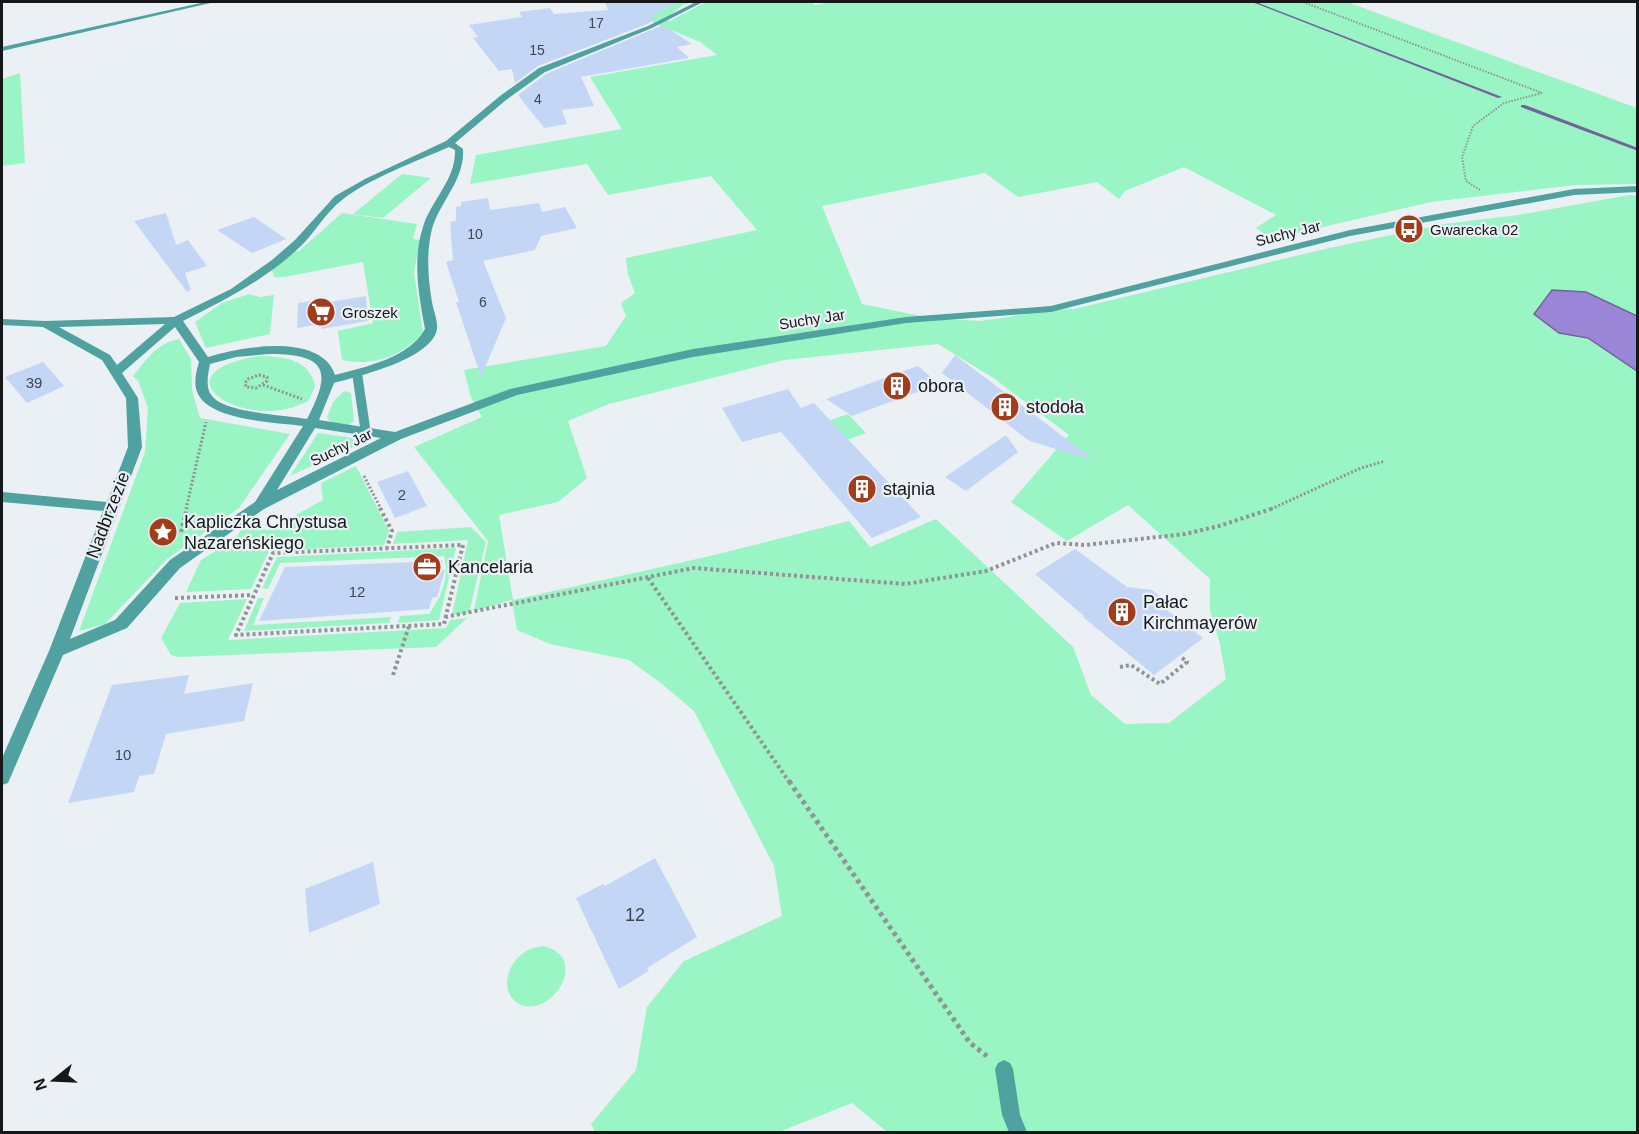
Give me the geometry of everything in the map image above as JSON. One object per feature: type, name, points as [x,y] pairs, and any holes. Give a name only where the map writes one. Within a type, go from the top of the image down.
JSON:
[{"type":"street","points":[[2,49],[212,2]]},
{"type":"street","points":[[116,373],[176,320],[235,291],[276,262],[299,242],[338,198],[368,181],[449,143],[503,98],[542,70],[650,27],[700,2]]},
{"type":"street","points":[[330,380],[357,373],[402,355],[421,345],[429,337],[431,329],[422,274],[423,252],[428,226],[460,164],[459,149],[449,143]]},
{"type":"street","name":"Suchy Jar","points":[[57,651],[121,624],[175,564],[259,506],[396,436],[514,393],[693,353],[906,320],[1051,309],[1322,240],[1456,212],[1574,192],[1638,189]]},
{"type":"street","points":[[45,324],[176,320]]},
{"type":"street","points":[[176,320],[205,362],[201,377],[202,393],[217,408],[366,434],[396,436]]},
{"type":"street","name":"Nadbrzezie","points":[[2,322],[45,324],[106,358],[132,398],[135,447],[57,651],[2,777]]},
{"type":"street","points":[[205,362],[219,357],[273,350],[299,351],[321,362],[327,370],[330,380],[321,405],[311,425],[259,506]]},
{"type":"street","points":[[2,497],[111,507]]},
{"type":"lane","points":[[357,373],[366,434]]},
{"type":"lane","points":[[1004,1069],[1011,1115],[1018,1132]]},
{"type":"path","points":[[1303,2],[1542,93],[1504,103],[1473,126],[1462,157],[1466,181],[1503,205]]},
{"type":"path","points":[[262,385],[268,379],[262,375],[251,377],[245,383],[249,388],[262,385],[321,405]]},
{"type":"path","points":[[175,564],[207,419],[217,408]]},
{"type":"path","points":[[354,457],[392,531],[387,548]]},
{"type":"path","points":[[445,617],[694,568],[905,584],[986,571],[1056,543],[1085,545],[1139,540],[1185,534],[1219,526],[1271,509],[1361,468],[1385,461]]},
{"type":"path","points":[[463,545],[444,624],[236,635],[273,553],[387,548],[463,545]]},
{"type":"path","points":[[648,578],[970,1043],[1004,1069]]},
{"type":"path","points":[[181,598],[253,595]]},
{"type":"path","points":[[393,675],[409,626]]},
{"type":"path","points":[[1120,667],[1131,665],[1160,684],[1187,662],[1180,656]]},
{"type":"green space","points":[[643,2],[693,2],[683,5],[665,19],[670,21],[706,2],[809,2],[816,5],[831,2],[1347,2],[1637,108],[1637,184],[1576,185],[1431,202],[1271,239],[1256,228],[1276,215],[1184,167],[1125,191],[1119,199],[1097,182],[1018,197],[985,173],[822,206],[862,304],[931,318],[981,321],[1028,314],[1048,307],[1074,309],[1329,248],[1444,224],[1518,215],[1629,195],[1637,196],[1637,316],[1586,292],[1559,333],[1588,338],[1637,371],[1637,1132],[887,1132],[852,1103],[779,1132],[595,1132],[591,1124],[636,1070],[647,1007],[684,961],[782,916],[774,866],[694,711],[629,660],[550,644],[517,630],[512,600],[474,611],[488,541],[414,447],[482,417],[471,397],[464,370],[606,346],[626,316],[621,303],[635,293],[628,275],[626,258],[757,230],[711,176],[608,195],[587,164],[470,184],[476,155],[622,129],[590,77],[717,55],[700,42],[654,23]],"holes":[[[938,344],[995,379],[1069,435],[1011,502],[1067,541],[1128,505],[1210,579],[1210,610],[1220,644],[1226,679],[1169,723],[1125,724],[1091,695],[1073,647],[936,519],[870,547],[849,521],[706,557],[513,600],[499,515],[558,502],[587,478],[568,421],[609,404],[784,360]]]},
{"type":"green space","points":[[20,73],[25,163],[2,166],[2,79]]},
{"type":"green space","points":[[402,174],[431,178],[383,218],[353,214]]},
{"type":"green space","points":[[342,213],[417,224],[413,239],[420,240],[414,272],[423,333],[406,348],[376,361],[342,360],[338,331],[373,323],[363,262],[284,277],[274,277],[272,270],[292,251],[299,251]]},
{"type":"green space","points":[[249,294],[260,297],[274,295],[270,334],[206,348],[195,322],[222,303]]},
{"type":"green space","points":[[179,339],[191,359],[192,390],[200,418],[290,434],[239,508],[167,559],[105,624],[79,631],[145,452],[148,408],[138,381],[133,376],[158,348]]},
{"type":"green space","points":[[259,356],[286,358],[308,370],[315,387],[308,401],[289,408],[264,411],[226,402],[214,393],[210,383],[214,373],[230,363]]},
{"type":"green space","points":[[344,391],[351,393],[354,421],[347,426],[330,422],[327,417],[333,402]]},
{"type":"green space","points":[[848,414],[866,433],[809,454],[790,434]]},
{"type":"green space","points":[[318,433],[353,438],[355,446],[290,476]]},
{"type":"green space","points":[[356,466],[389,531],[384,545],[269,551],[251,589],[186,592],[201,560],[235,539],[243,527],[269,530],[323,500],[321,483]]},
{"type":"green space","points":[[471,527],[486,542],[469,613],[452,615],[468,540],[393,544],[397,532]]},
{"type":"green space","points":[[456,548],[439,620],[398,623],[400,616],[429,614],[437,601],[445,579],[444,556],[280,563],[268,589],[262,588],[277,557]]},
{"type":"green space","points":[[258,598],[264,598],[253,625],[391,617],[389,623],[244,631]]},
{"type":"green space","points":[[247,599],[228,640],[446,628],[450,620],[467,618],[436,647],[179,657],[171,655],[161,638],[180,603]]},
{"type":"green space","points":[[543,946],[558,953],[565,963],[565,975],[560,987],[552,997],[540,1004],[528,1006],[516,1002],[508,991],[510,970],[522,954],[532,948]]},
{"type":"shaded area","points":[[1552,290],[1586,292],[1637,316],[1637,371],[1588,338],[1559,333],[1534,314]]},
{"type":"building","points":[[605,2],[680,2],[650,16],[656,20],[538,66],[515,83],[512,69],[499,71],[473,38],[478,37],[469,25],[522,17],[519,12],[550,8],[554,14],[608,10]]},
{"type":"building","points":[[663,25],[692,44],[677,47],[689,58],[581,77],[594,106],[562,110],[567,124],[544,128],[518,95],[546,74]]},
{"type":"building","points":[[488,198],[490,210],[539,203],[542,212],[565,207],[577,228],[541,236],[535,250],[483,261],[506,318],[481,377],[456,302],[459,302],[446,262],[453,260],[450,222],[456,221],[456,207],[461,206],[461,202]]},
{"type":"building","points":[[166,213],[176,245],[188,240],[207,266],[185,273],[191,290],[187,292],[134,221]]},
{"type":"building","points":[[254,217],[286,239],[252,253],[217,230]]},
{"type":"building","name":"Groszek","points":[[366,296],[368,321],[321,329],[321,324],[297,328],[298,303],[322,299],[323,303]]},
{"type":"building","points":[[955,355],[1089,456],[1088,459],[1030,441],[942,373]]},
{"type":"building","points":[[43,362],[64,386],[27,403],[5,377]]},
{"type":"building","name":"obora","points":[[918,366],[939,384],[852,416],[826,399]]},
{"type":"building","points":[[788,389],[801,408],[814,403],[921,517],[872,538],[781,432],[742,442],[722,408]]},
{"type":"building","points":[[1006,435],[1018,452],[966,491],[945,477]]},
{"type":"building","points":[[408,471],[427,506],[395,518],[377,482]]},
{"type":"building","name":"Pałac Kirchmayerów","points":[[1075,549],[1127,587],[1152,590],[1161,597],[1163,607],[1203,638],[1154,675],[1035,574]]},
{"type":"building","points":[[442,561],[440,570],[445,570],[437,597],[432,598],[429,609],[259,621],[285,567]]},
{"type":"building","points":[[189,675],[184,694],[253,683],[244,721],[166,734],[154,774],[139,776],[134,792],[68,803],[112,685]]},
{"type":"building","points":[[655,858],[697,937],[647,968],[649,971],[619,989],[576,898],[603,884],[605,886]]},
{"type":"building","points":[[373,862],[380,904],[309,933],[305,889]]},
{"type":"waterway","points":[[1254,2],[1500,97]]},
{"type":"waterway","points":[[1523,106],[1638,150]]},
{"type":"place","name":"Gwarecka 02","points":[[1409,229]]},
{"type":"place","name":"Groszek","points":[[321,312]]},
{"type":"place","name":"obora","points":[[897,386]]},
{"type":"place","name":"stodoła","points":[[1005,407]]},
{"type":"place","name":"stajnia","points":[[862,489]]},
{"type":"place","name":"Kapliczka Chrystusa Nazareńskiego","points":[[163,532]]},
{"type":"place","name":"Kancelaria","points":[[427,567]]},
{"type":"place","name":"Pałac Kirchmayerów","points":[[1122,612]]}]
